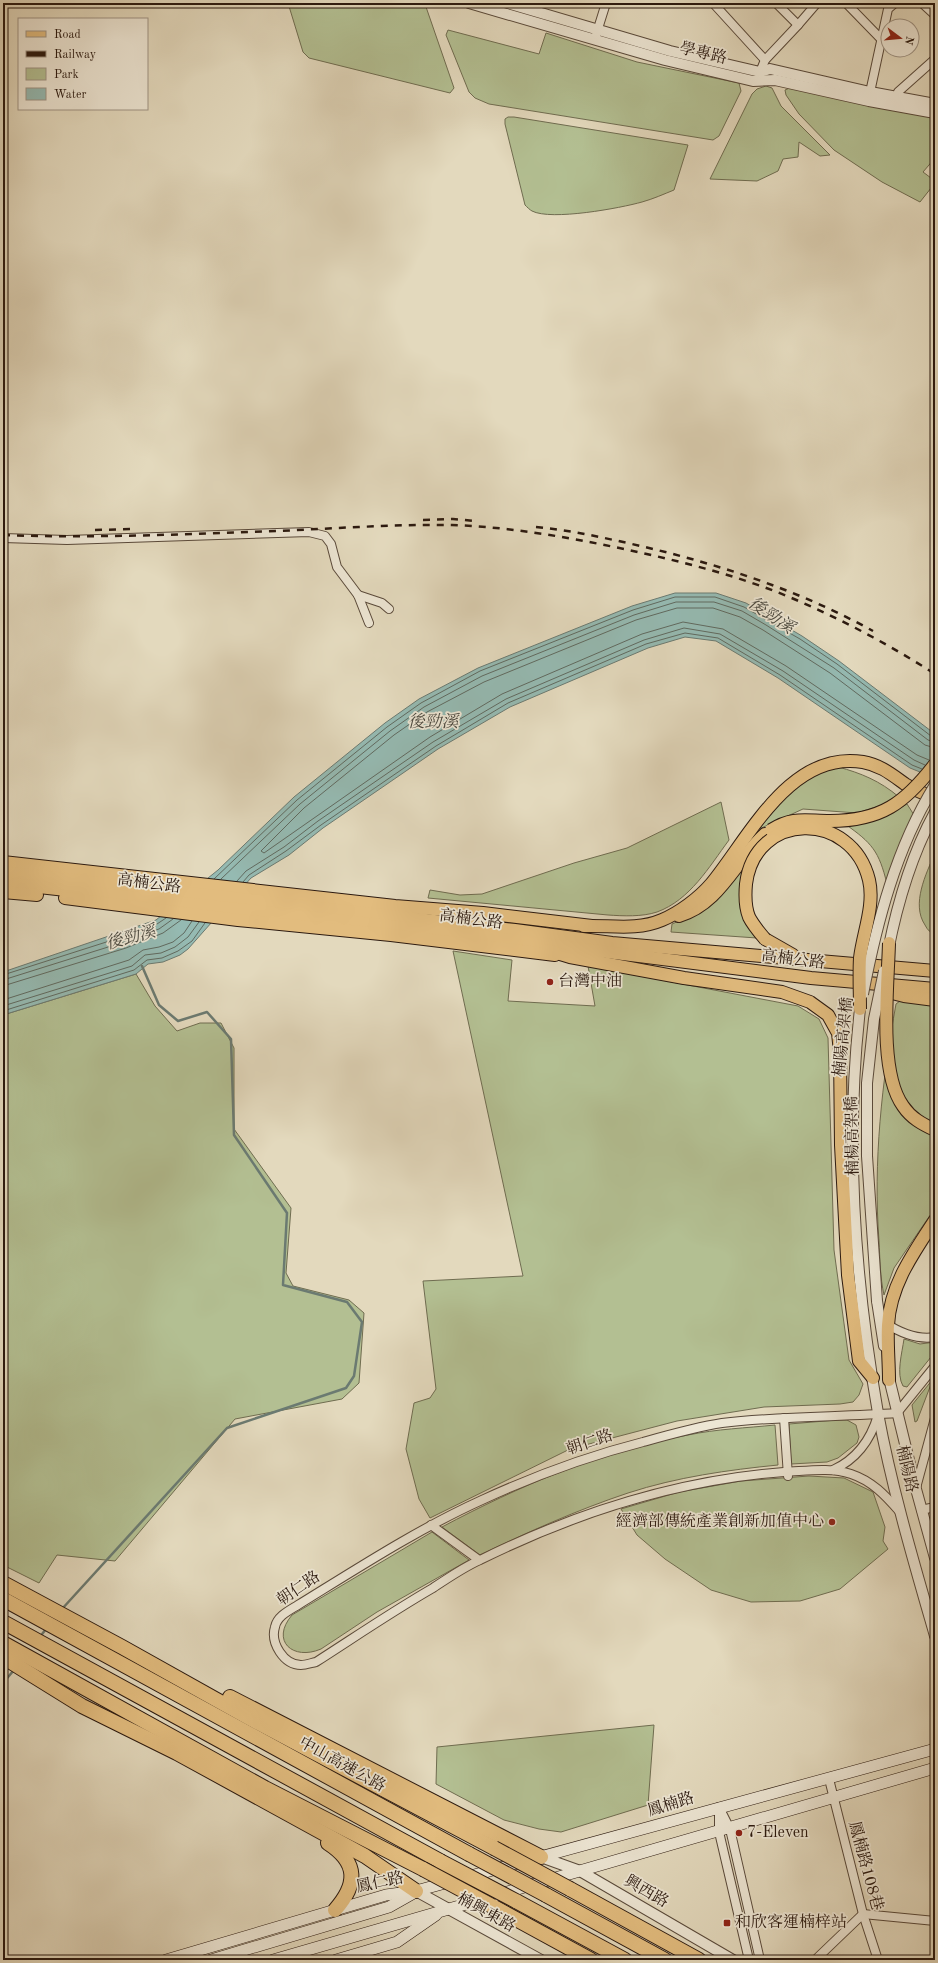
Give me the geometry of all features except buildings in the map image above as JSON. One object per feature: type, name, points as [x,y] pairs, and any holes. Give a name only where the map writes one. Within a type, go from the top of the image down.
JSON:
[{"type":"highway","points":[[3,1584],[54,1619],[122,1647],[245,1704],[541,1857]]},
{"type":"highway","name":"中山高速公路","points":[[3,1599],[54,1619],[469,1854],[665,1960]]},
{"type":"highway","points":[[3,1622],[440,1861],[625,1960]]},
{"type":"highway","points":[[3,1643],[18,1660],[82,1706],[260,1797],[365,1856],[416,1891]]},
{"type":"highway","points":[[122,1647],[249,1718],[494,1848],[699,1960]]},
{"type":"highway","points":[[18,1660],[423,1869],[591,1960]]},
{"type":"highway","points":[[260,1797],[343,1854],[351,1874],[350,1890],[335,1910]]},
{"type":"main road","points":[[663,920],[693,900],[710,885],[774,801],[793,783],[815,769],[845,761],[870,764],[888,771],[905,784],[935,798]]},
{"type":"main road","points":[[515,940],[554,928],[592,926],[629,928],[690,912],[718,891],[752,846],[765,834],[779,825],[792,820],[843,820],[869,817],[883,812],[911,792],[935,764]]},
{"type":"main road","points":[[801,959],[779,949],[765,939],[750,918],[745,893],[750,868],[760,850],[775,836],[784,832],[798,829],[822,830],[840,837],[855,850],[865,867],[869,881],[870,900],[860,958],[860,1009]]},
{"type":"main road","name":"高楠公路","points":[[3,862],[395,906],[518,917],[592,926]]},
{"type":"main road","name":"高楠公路","points":[[3,872],[256,900],[515,940],[571,952],[856,983],[935,989]]},
{"type":"main road","name":"高楠公路","points":[[3,883],[165,907],[238,920],[515,940],[590,940],[935,972]]},
{"type":"main road","name":"高楠公路","points":[[3,892],[165,907],[248,911],[515,940]]},
{"type":"main road","points":[[518,917],[590,940]]},
{"type":"main road","points":[[515,940],[542,949],[571,952],[684,978],[782,992],[810,1002],[828,1015],[838,1033],[840,1052],[841,1145],[848,1275],[859,1361],[873,1378]]},
{"type":"main road","points":[[889,942],[888,1024],[889,1065],[892,1080],[903,1106],[912,1116],[935,1130]]},
{"type":"main road","points":[[856,983],[904,996],[935,1000]]},
{"type":"main road","points":[[889,1380],[884,1322],[901,1276],[911,1256],[935,1220]]},
{"type":"main road","name":"鳳楠路","points":[[416,1891],[655,1827],[718,1808],[935,1749]]},
{"type":"main road","points":[[273,1960],[447,1908],[730,1829],[935,1768]]},
{"type":"main road","name":"鳳仁路","points":[[166,1960],[386,1895],[416,1891]]},
{"type":"main road","name":"鳳仁路","points":[[211,1960],[389,1907],[416,1891]]},
{"type":"main road","points":[[336,1960],[397,1942],[447,1908]]},
{"type":"street","name":"學專路","points":[[469,3],[665,60],[753,81],[775,80],[869,97],[935,104]]},
{"type":"street","name":"學專路","points":[[507,3],[526,6],[670,51],[760,72],[770,70],[869,97]]},
{"type":"street","points":[[595,40],[606,3]]},
{"type":"street","points":[[776,3],[798,25]]},
{"type":"street","points":[[760,72],[765,60],[817,3]]},
{"type":"street","points":[[846,3],[880,38]]},
{"type":"street","points":[[886,18],[888,9],[894,3]]},
{"type":"street","points":[[922,3],[935,15]]},
{"type":"street","points":[[717,5],[765,60]]},
{"type":"street","points":[[521,18],[526,6]]},
{"type":"street","points":[[869,97],[880,44]]},
{"type":"street","points":[[896,101],[898,92],[935,59]]},
{"type":"street","name":"學專路","points":[[896,101],[935,113]]},
{"type":"street","points":[[3,538],[67,540],[309,532],[318,533],[326,536],[331,544],[337,567],[358,595],[369,623]]},
{"type":"street","points":[[358,595],[382,603],[389,609]]},
{"type":"street","name":"楠陽高架橋","points":[[862,1305],[857,1234],[853,1132],[854,1080],[860,1009],[870,956],[890,885],[907,840],[926,800],[935,785]]},
{"type":"street","name":"楠楊高架橋","points":[[884,1322],[877,1301],[867,1156],[867,1083],[874,1019],[889,942],[913,864],[935,812]]},
{"type":"street","name":"楠陽路","points":[[862,1305],[878,1414],[900,1511],[935,1636]]},
{"type":"street","points":[[884,1322],[914,1336],[925,1338],[935,1337]]},
{"type":"street","points":[[896,1413],[935,1366]]},
{"type":"street","name":"楠陽路","points":[[889,1380],[896,1413],[934,1552]]},
{"type":"street","name":"朝仁路","points":[[896,1413],[784,1418],[721,1423],[662,1436],[602,1452],[482,1500],[432,1525],[357,1568],[284,1614],[275,1626],[274,1638],[278,1650],[287,1660],[300,1665],[316,1662],[396,1610],[479,1560],[549,1530],[625,1501],[681,1486],[741,1475],[788,1474],[833,1470],[852,1475],[871,1484],[882,1492],[900,1511]]},
{"type":"street","points":[[833,1470],[854,1457],[866,1443],[874,1430],[878,1414]]},
{"type":"street","points":[[784,1418],[788,1474]]},
{"type":"street","points":[[916,1489],[935,1418]]},
{"type":"street","points":[[922,1510],[935,1507]]},
{"type":"street","points":[[432,1525],[479,1560]]},
{"type":"street","name":"鳳楠路108巷","points":[[829,1779],[832,1798],[863,1914],[878,1960]]},
{"type":"street","points":[[718,1808],[730,1829],[760,1960]]},
{"type":"street","points":[[718,1808],[719,1832],[749,1960]]},
{"type":"street","name":"興西路","points":[[541,1857],[580,1871],[733,1960]]},
{"type":"street","name":"楠興東路","points":[[416,1891],[541,1960]]},
{"type":"street","points":[[816,1960],[863,1914],[935,1921]]},
{"type":"green space","points":[[288,3],[425,4],[454,88],[450,93],[309,58],[303,52]]},
{"type":"green space","points":[[448,30],[539,54],[546,33],[637,62],[739,83],[741,91],[719,136],[713,140],[489,104],[475,98],[469,92],[446,35]]},
{"type":"green space","points":[[766,86],[772,88],[781,106],[830,155],[820,156],[799,142],[798,157],[783,159],[778,171],[757,181],[710,179],[752,94],[757,89]]},
{"type":"green space","points":[[792,87],[935,116],[935,158],[923,172],[935,181],[935,183],[920,202],[882,182],[834,150],[799,114],[786,95],[785,90]]},
{"type":"green space","points":[[508,117],[688,145],[674,190],[632,205],[570,214],[541,214],[532,211],[525,205],[505,124],[505,119]]},
{"type":"green space","points":[[838,767],[870,778],[885,786],[899,797],[882,805],[857,813],[803,809],[757,830],[792,790],[814,775],[825,770]]},
{"type":"green space","points":[[721,802],[729,840],[698,882],[689,891],[669,907],[651,914],[626,916],[428,898],[430,890],[460,895],[482,894],[574,863],[627,848]]},
{"type":"green space","points":[[907,804],[914,815],[887,884],[881,863],[873,849],[862,837],[845,824],[884,817]]},
{"type":"green space","points":[[757,848],[744,875],[757,938],[671,932],[672,924],[688,917]]},
{"type":"green space","points":[[935,853],[935,937],[926,927],[921,917],[919,908],[921,889]]},
{"type":"green space","points":[[453,951],[512,960],[508,1001],[595,1006],[588,966],[798,1006],[819,1019],[828,1038],[834,1250],[849,1360],[863,1384],[859,1395],[853,1402],[840,1404],[764,1407],[677,1421],[570,1449],[430,1518],[419,1499],[406,1449],[414,1403],[430,1398],[436,1389],[423,1281],[523,1276]]},
{"type":"green space","points":[[136,974],[155,1006],[177,1031],[200,1023],[221,1023],[234,1048],[234,1129],[291,1208],[286,1273],[293,1286],[349,1300],[364,1313],[359,1383],[342,1399],[235,1419],[115,1561],[57,1555],[39,1583],[3,1565],[3,1015]]},
{"type":"green space","points":[[900,1001],[935,1005],[935,1208],[894,1268],[884,1295],[880,1268],[877,1211],[878,1151],[887,1063],[896,1004]]},
{"type":"green space","points":[[904,1339],[920,1344],[935,1342],[935,1352],[907,1387],[903,1386],[900,1376],[900,1363]]},
{"type":"green space","points":[[933,1379],[917,1421],[915,1422],[912,1405]]},
{"type":"green space","points":[[847,1420],[856,1425],[859,1437],[857,1443],[838,1458],[827,1462],[791,1464],[789,1424]]},
{"type":"green space","points":[[775,1425],[778,1465],[740,1469],[684,1478],[646,1487],[571,1514],[480,1555],[442,1527],[531,1484],[592,1460],[624,1450],[699,1433]]},
{"type":"green space","name":"經濟部傳統產業創新加值中心","points":[[809,1476],[844,1478],[873,1492],[885,1527],[883,1541],[888,1549],[840,1589],[800,1601],[751,1602],[711,1590],[665,1559],[637,1535],[621,1509],[679,1492],[741,1481]]},
{"type":"green space","points":[[432,1532],[469,1560],[377,1612],[321,1649],[311,1652],[302,1652],[294,1650],[288,1646],[284,1640],[283,1633],[286,1624],[292,1615]]},
{"type":"green space","points":[[654,1725],[648,1805],[561,1832],[539,1829],[504,1820],[436,1784],[437,1747]]},
{"type":"water","name":"後勁溪","points":[[675,593],[716,593],[746,603],[802,636],[839,661],[935,734],[935,778],[910,768],[778,678],[716,641],[685,637],[648,648],[510,707],[438,749],[323,828],[289,855],[251,878],[188,949],[180,955],[163,962],[148,964],[136,974],[3,1015],[3,972],[156,920],[218,870],[294,797],[385,723],[419,699],[478,668],[632,606]]},
{"type":"waterway","points":[[62,1609],[227,1428],[346,1388],[354,1376],[362,1322],[347,1302],[283,1285],[287,1213],[234,1135],[231,1039],[207,1012],[178,1021],[159,1005],[142,966]]},
{"type":"waterway","points":[[39,1638],[46,1629]]},
{"type":"waterway","points":[[3,1683],[14,1670]]},
{"type":"railway","points":[[423,520],[453,519],[475,521]]},
{"type":"railway","points":[[3,535],[157,535],[427,525],[474,526],[538,533],[663,558],[721,573],[758,585],[838,619],[878,640],[935,674]]},
{"type":"railway","points":[[536,527],[596,536],[663,551],[725,569],[815,602],[873,631]]},
{"type":"railway","points":[[95,530],[133,529]]},
{"type":"place","name":"台灣中油","points":[[550,982]]},
{"type":"place","name":"經濟部傳統產業創新加值中心","points":[[832,1522]]},
{"type":"place","name":"7-Eleven","points":[[739,1833]]},
{"type":"place","name":"和欣客運楠梓站","points":[[727,1923]]}]
